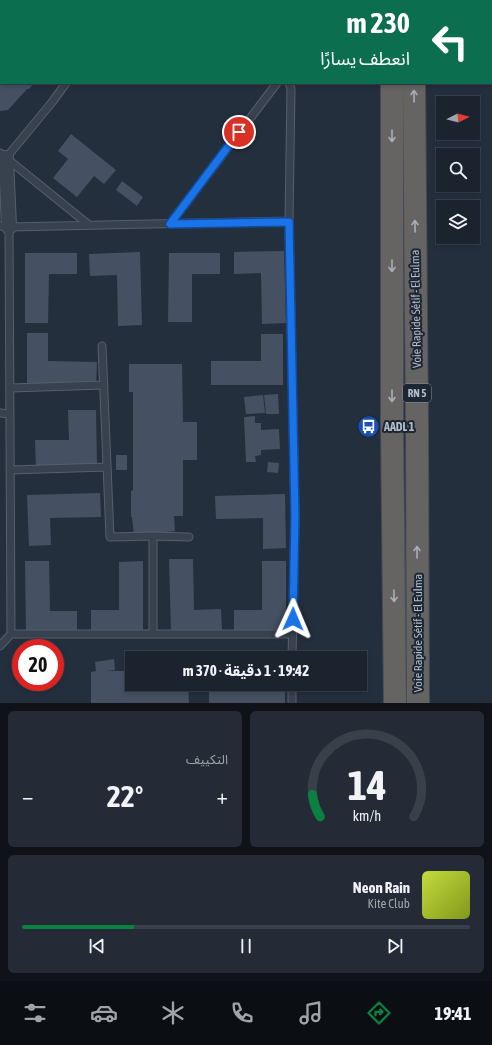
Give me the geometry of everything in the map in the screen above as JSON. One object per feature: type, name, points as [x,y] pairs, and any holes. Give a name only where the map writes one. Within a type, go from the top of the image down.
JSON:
[{"type":"highway","name":"Voie Rapide Sétif - El Eulma","points":[[392,84],[392,427],[395,703]]},
{"type":"highway","name":"Voie Rapide Sétif - El Eulma","points":[[414,84],[418,703]]},
{"type":"street","points":[[2,157],[5,226]]},
{"type":"lane","points":[[65,84],[48,107],[2,157],[89,225]]},
{"type":"lane","points":[[170,224],[276,84]]},
{"type":"lane","points":[[289,84],[291,89],[289,222],[295,516],[292,651]]},
{"type":"lane","points":[[0,646],[11,634],[10,388],[5,226],[289,222]]},
{"type":"lane","points":[[102,346],[110,537],[189,537]]},
{"type":"lane","points":[[10,388],[104,385]]},
{"type":"lane","points":[[0,413],[10,414]]},
{"type":"lane","points":[[10,470],[107,467]]},
{"type":"lane","points":[[153,536],[153,634]]},
{"type":"lane","points":[[11,634],[292,634]]},
{"type":"lane","points":[[292,691],[292,703]]},
{"type":"building","points":[[0,84],[33,84],[8,110],[0,111]]},
{"type":"building","points":[[71,134],[116,170],[104,184],[94,176],[77,197],[53,178],[68,159],[58,151]]},
{"type":"building","points":[[122,181],[143,197],[137,206],[116,190]]},
{"type":"building","points":[[284,251],[286,323],[262,324],[261,273],[234,274],[234,252]]},
{"type":"building","points":[[140,252],[142,325],[118,326],[117,275],[90,276],[89,254]]},
{"type":"building","points":[[25,253],[77,253],[77,274],[49,274],[48,323],[25,323]]},
{"type":"building","points":[[169,253],[220,253],[220,274],[192,274],[192,322],[168,322]]},
{"type":"building","points":[[27,333],[48,333],[48,361],[97,362],[96,386],[27,385]]},
{"type":"building","points":[[261,334],[283,334],[283,385],[211,385],[211,361],[261,361]]},
{"type":"building","points":[[129,364],[182,364],[183,422],[197,422],[197,460],[183,460],[183,516],[174,516],[175,531],[134,535],[131,517],[131,491],[133,490],[133,392],[129,392]]},
{"type":"building","points":[[278,394],[279,414],[266,414],[264,395]]},
{"type":"building","points":[[263,395],[265,413],[246,414],[244,397]]},
{"type":"building","points":[[68,410],[96,410],[97,467],[36,468],[35,440],[69,440]]},
{"type":"building","points":[[255,416],[255,423],[261,423],[261,430],[279,429],[280,449],[261,450],[261,455],[255,456],[256,462],[246,462],[244,417]]},
{"type":"building","points":[[116,455],[127,455],[127,470],[116,470]]},
{"type":"building","points":[[268,462],[279,463],[278,473],[267,472]]},
{"type":"building","points":[[100,493],[101,517],[50,518],[51,545],[29,546],[27,495]]},
{"type":"building","points":[[285,494],[286,548],[263,549],[263,518],[216,519],[215,496]]},
{"type":"building","points":[[169,559],[193,559],[194,610],[221,609],[222,631],[171,632]]},
{"type":"building","points":[[25,561],[49,561],[50,611],[77,611],[77,633],[26,634]]},
{"type":"building","points":[[143,561],[143,631],[91,631],[91,610],[119,610],[119,562]]},
{"type":"building","points":[[262,561],[286,561],[286,631],[234,631],[234,610],[262,610]]},
{"type":"building","points":[[114,659],[115,670],[106,671],[125,671],[125,691],[188,691],[189,703],[91,703],[91,672],[96,671],[95,662]]},
{"type":"building","points":[[209,691],[285,691],[285,703],[209,703]]},
{"type":"place","name":"AADL 1","points":[[368,427]]},
{"type":"route","points":[[239,132],[182,206],[170,224],[289,222],[295,516],[293,619]]}]
